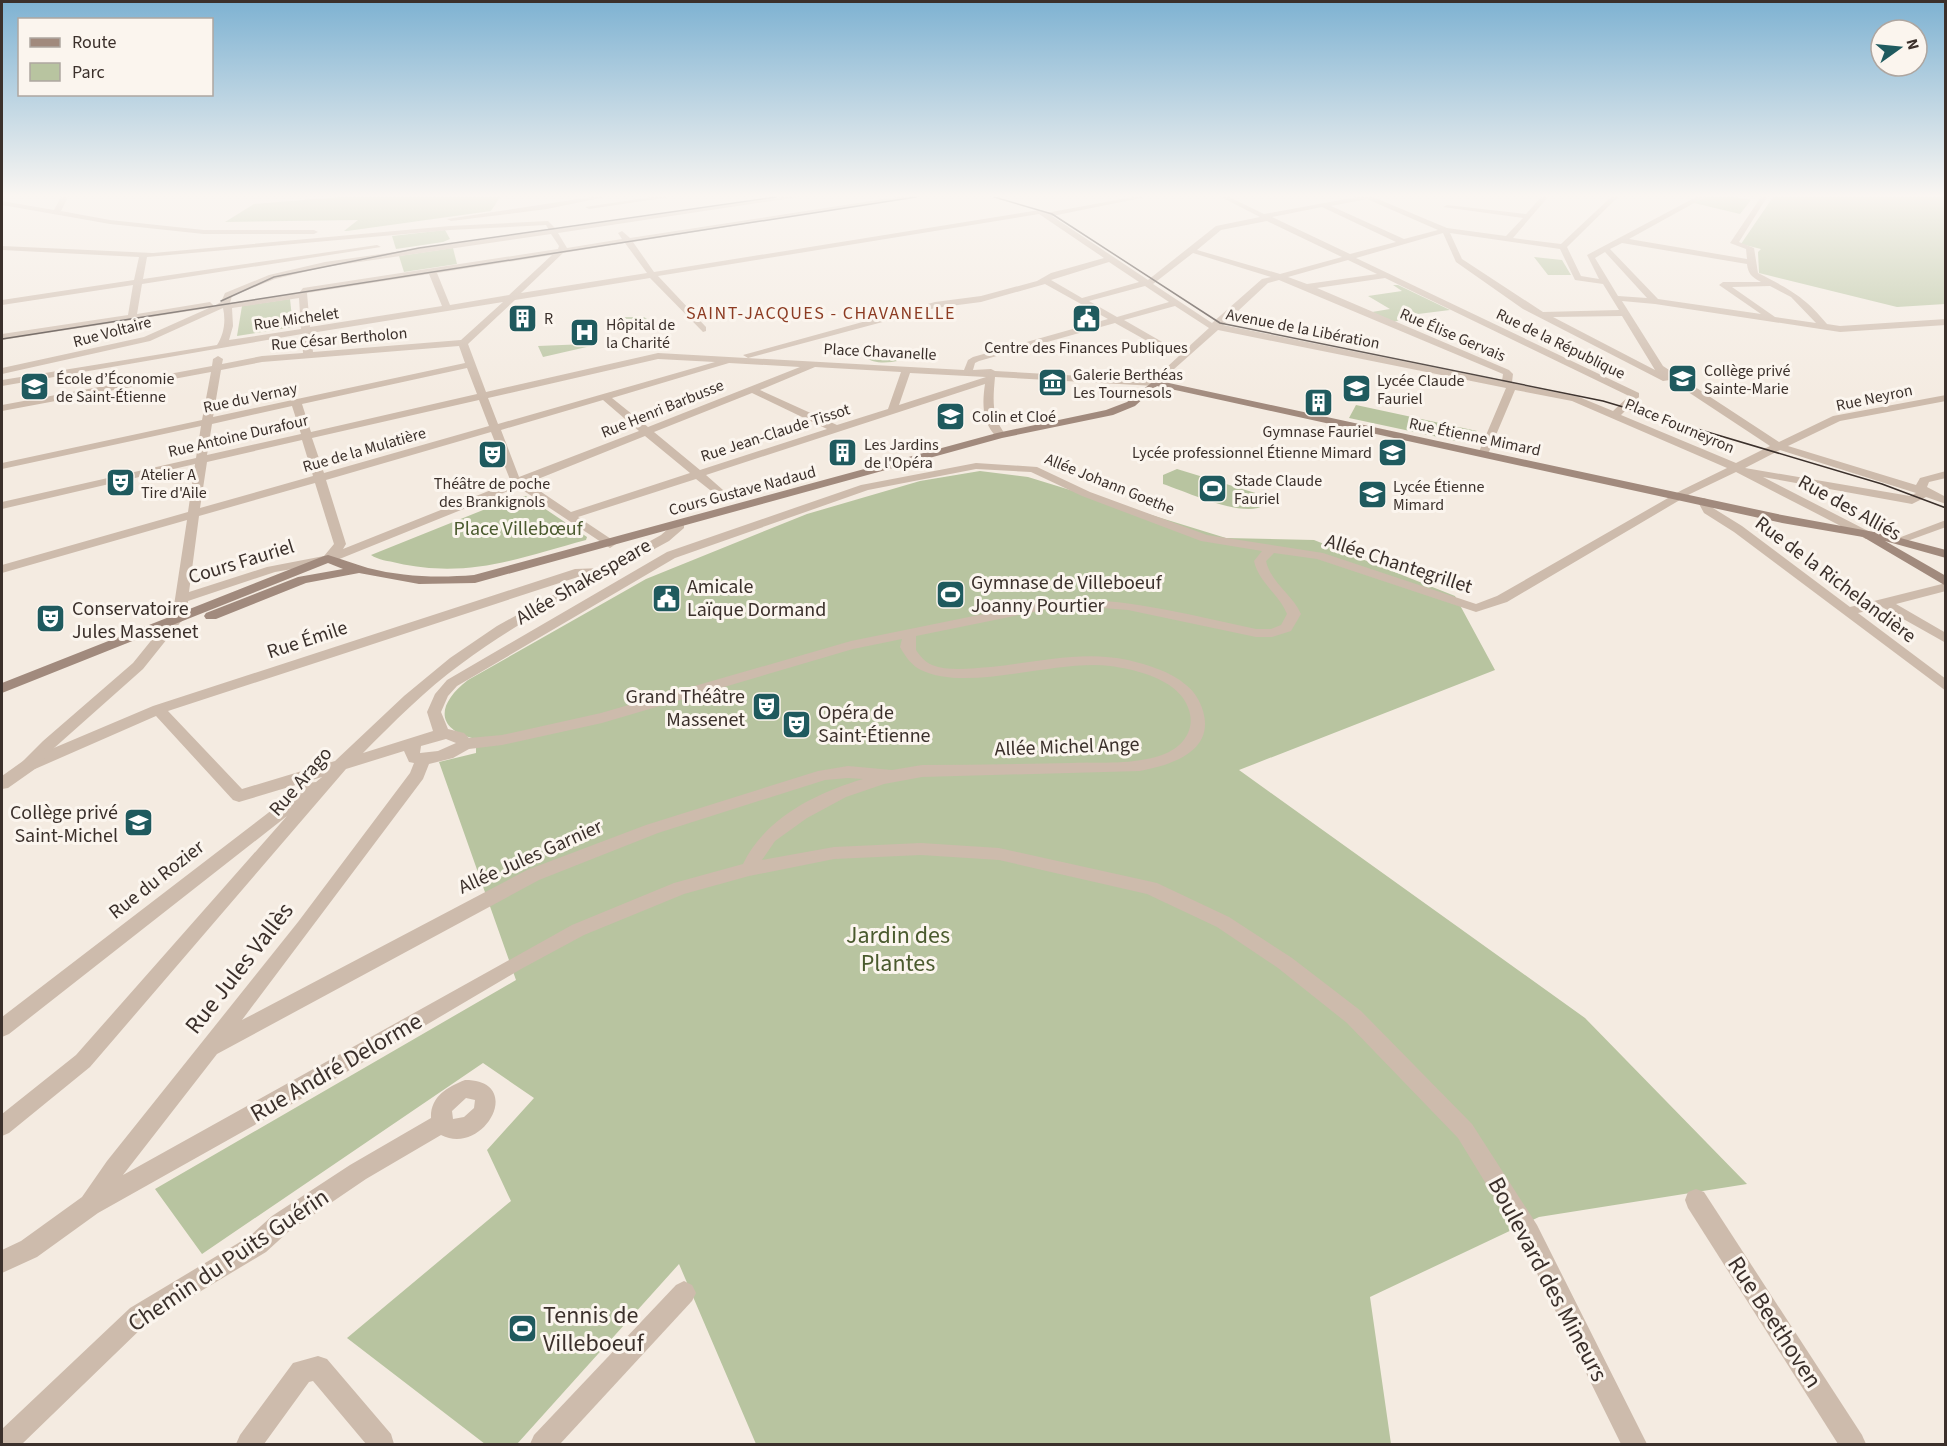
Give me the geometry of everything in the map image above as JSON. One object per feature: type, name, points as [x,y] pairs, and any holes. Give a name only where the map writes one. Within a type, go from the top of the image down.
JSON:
[{"type":"main road","name":"Cours Gustave Nadaud","points":[[328,559],[356,570],[425,582],[454,582],[538,564],[1001,435],[1109,413],[1131,404],[1155,383]]},
{"type":"main road","name":"Rue Étienne Mimard","points":[[1155,383],[1866,535]]},
{"type":"main road","points":[[1866,535],[1899,540],[1946,554]]},
{"type":"main road","points":[[1866,535],[1946,561]]},
{"type":"main road","name":"Rue des Alliés","points":[[1866,535],[1946,582]]},
{"type":"main road","name":"Cours Fauriel","points":[[2,688],[328,559]]},
{"type":"main road","name":"Cours Fauriel","points":[[2,688],[163,635],[303,580],[356,570]]},
{"type":"street","points":[[132,318],[141,264]]},
{"type":"street","points":[[2,302],[257,264]]},
{"type":"street","points":[[176,619],[181,599],[207,421],[229,312],[226,305],[228,295],[261,280],[342,264]]},
{"type":"street","points":[[395,264],[398,276]]},
{"type":"street","points":[[2,337],[214,304],[226,305],[471,264]]},
{"type":"street","points":[[547,264],[464,344],[494,429],[518,483],[610,544]]},
{"type":"street","points":[[645,264],[703,329]]},
{"type":"street","name":"Rue Michelet","points":[[2,383],[721,264]]},
{"type":"street","name":"Place Chavanelle","points":[[736,359],[953,301],[985,298],[1093,264]]},
{"type":"street","name":"Avenue de la Libération","points":[[1119,264],[1215,327],[1510,384]]},
{"type":"street","points":[[1079,301],[1154,281],[1173,264]]},
{"type":"street","name":"Rue Élise Gervais","points":[[1241,264],[1278,275],[1506,372],[1510,384]]},
{"type":"street","points":[[1155,383],[1259,285],[1278,275],[1316,264]]},
{"type":"street","name":"Rue de la République","points":[[1364,264],[1635,395],[1615,415]]},
{"type":"street","points":[[1466,264],[1539,315],[1699,396]]},
{"type":"street","points":[[1571,264],[1580,279],[1606,282]]},
{"type":"street","points":[[1595,264],[1659,368],[1699,396]]},
{"type":"street","points":[[1621,264],[1655,301]]},
{"type":"street","points":[[1753,264],[1755,275],[1794,295],[1824,327]]},
{"type":"street","points":[[432,270],[447,309]]},
{"type":"street","points":[[1307,287],[1386,275]]},
{"type":"street","points":[[1049,278],[1079,301],[1167,348],[1187,354]]},
{"type":"street","points":[[1772,284],[1723,285],[1771,319],[1813,315]]},
{"type":"street","points":[[303,293],[308,332],[308,355]]},
{"type":"street","points":[[1615,298],[1655,301],[1840,329],[1946,322]]},
{"type":"street","points":[[968,371],[971,362],[976,359],[1176,303]]},
{"type":"street","name":"Rue Voltaire","points":[[2,371],[147,339],[226,305]]},
{"type":"street","points":[[1539,315],[1624,313]]},
{"type":"street","name":"Rue César Bertholon","points":[[2,408],[217,366],[308,355],[464,344]]},
{"type":"street","name":"Place Chavanelle","points":[[770,349],[777,358],[789,361]]},
{"type":"street","name":"Rue Antoine Durafour","points":[[2,505],[648,358],[673,356],[736,359]]},
{"type":"street","name":"Place Chavanelle","points":[[736,359],[968,371]]},
{"type":"street","name":"Rue de la Mulatière","points":[[2,569],[736,359]]},
{"type":"street","name":"Rue Henri Barbusse","points":[[518,483],[818,363]]},
{"type":"street","name":"Rue du Vernay","points":[[2,466],[470,365]]},
{"type":"street","points":[[892,411],[907,368]]},
{"type":"street","name":"Rue Étienne Mimard","points":[[968,371],[990,376],[1155,383]]},
{"type":"street","points":[[990,376],[991,423],[1001,435]]},
{"type":"street","name":"Rue Jean-Claude Tissot","points":[[570,516],[892,411],[990,376]]},
{"type":"street","points":[[477,384],[492,390],[512,389]]},
{"type":"street","points":[[1483,454],[1510,384]]},
{"type":"street","name":"Place Fourneyron","points":[[1510,384],[1567,396],[1735,467],[1777,446]]},
{"type":"street","points":[[753,390],[836,429]]},
{"type":"street","name":"Place Fourneyron","points":[[1699,396],[1777,446]]},
{"type":"street","points":[[605,397],[719,492]]},
{"type":"street","name":"Rue Neyron","points":[[1777,446],[1838,418],[1946,398]]},
{"type":"street","points":[[296,402],[340,544],[328,559]]},
{"type":"street","points":[[1777,446],[1925,492],[1946,501]]},
{"type":"street","name":"Allée Johann Goethe","points":[[865,487],[976,466],[1033,470],[1086,494],[1205,538],[1270,550]]},
{"type":"street","points":[[1735,467],[1912,500],[1925,492]]},
{"type":"street","name":"Allée Chantegrillet","points":[[1270,550],[1318,556],[1476,608],[1490,605],[1657,511],[1678,496],[1735,467]]},
{"type":"street","name":"Rue des Alliés","points":[[1735,467],[1866,535]]},
{"type":"street","points":[[1925,492],[1921,487],[1924,480],[1946,474]]},
{"type":"street","points":[[851,477],[865,487]]},
{"type":"street","points":[[328,559],[518,483]]},
{"type":"street","name":"Allée Shakespeare","points":[[442,734],[434,712],[442,694],[452,683],[546,627],[671,555],[865,487]]},
{"type":"street","name":"Rue de la Richelandière","points":[[1704,502],[1708,510],[1738,529],[1946,687]]},
{"type":"street","points":[[1899,540],[1946,523]]},
{"type":"street","name":"Rue Arago","points":[[2,1126],[83,1061],[339,767],[409,699],[455,661],[527,614],[665,538],[680,525]]},
{"type":"street","points":[[158,709],[240,796],[339,767],[418,751],[456,751],[465,744],[490,742],[602,718],[851,645],[1077,601],[1109,603],[1256,633],[1272,633],[1286,628],[1294,614],[1285,595],[1263,573],[1260,561],[1264,553],[1270,550]]},
{"type":"street","name":"Cours Fauriel","points":[[181,599],[268,569],[291,563],[328,559]]},
{"type":"street","name":"Rue Émile","points":[[29,765],[158,709],[580,572],[603,571]]},
{"type":"street","points":[[1847,612],[1946,587]]},
{"type":"street","points":[[1885,603],[1946,639]]},
{"type":"street","name":"Cours Fauriel","points":[[163,635],[176,619]]},
{"type":"street","name":"Allée Michel Ange","points":[[749,869],[767,838],[797,816],[824,802],[892,775],[922,771],[1126,767],[1160,763],[1181,754],[1190,747],[1197,724],[1193,702],[1185,691],[1170,679],[1152,671],[1095,660],[974,672],[941,672],[926,668],[911,655],[907,647],[910,633]]},
{"type":"street","points":[[2,784],[29,765],[48,745],[138,666],[163,635]]},
{"type":"street","points":[[418,751],[442,734],[454,734],[462,738],[465,744]]},
{"type":"street","name":"Rue Jules Vallès","points":[[90,1205],[115,1168],[211,1047],[417,775],[418,751]]},
{"type":"street","name":"Rue du Rozier","points":[[2,1028],[339,767]]},
{"type":"street","name":"Allée Jules Garnier","points":[[211,1047],[477,903],[567,861],[652,829],[824,775],[848,772],[892,775]]},
{"type":"street","name":"Boulevard des Mineurs","points":[[680,888],[749,869],[834,853],[879,849],[999,854],[1151,888],[1223,922],[1285,963],[1354,1017],[1465,1131],[1529,1233],[1634,1444]]},
{"type":"street","name":"Rue André Delorme","points":[[2,1262],[29,1249],[90,1205],[292,1093],[514,964],[578,930],[680,888]]},
{"type":"street","name":"Chemin du Puits Guérin","points":[[4,1444],[138,1316],[258,1244],[280,1224],[358,1172],[442,1123]]},
{"type":"street","name":"Rue Beethoven","points":[[1696,1200],[1853,1444]]},
{"type":"street","points":[[2,1275],[29,1249]]},
{"type":"street","points":[[543,1444],[684,1293]]},
{"type":"street","points":[[249,1444],[302,1372],[318,1368],[381,1443]]},
{"type":"green space","points":[[402,264],[454,264],[404,272]]},
{"type":"green space","points":[[1540,264],[1565,264],[1571,275],[1548,275]]},
{"type":"green space","points":[[1759,264],[1945,264],[1945,304],[1897,307],[1759,273]]},
{"type":"green space","points":[[1393,285],[1398,285],[1450,310],[1418,314],[1394,322],[1372,312],[1390,309],[1368,296],[1402,291]]},
{"type":"green space","points":[[290,299],[293,327],[237,336],[242,306]]},
{"type":"green space","points":[[621,317],[644,317],[650,321],[642,327],[615,328]]},
{"type":"green space","points":[[586,344],[591,346],[543,357],[538,346]]},
{"type":"green space","points":[[902,348],[914,357],[876,362],[865,357]]},
{"type":"green space","points":[[1356,405],[1477,431],[1472,442],[1466,443],[1349,418]]},
{"type":"green space","name":"Stade Claude Fauriel","points":[[1177,469],[1262,495],[1265,505],[1244,509],[1230,507],[1163,484],[1163,475]]},
{"type":"green space","name":"Jardin des Plantes","points":[[980,471],[1028,477],[1226,538],[1314,540],[1455,596],[1495,670],[1239,770],[1585,1018],[1747,1184],[1539,1217],[1370,1297],[1391,1444],[756,1444],[679,1264],[517,1444],[485,1444],[347,1338],[511,1201],[487,1150],[534,1098],[483,1063],[202,1254],[155,1189],[516,980],[439,762],[476,753],[476,739],[462,735],[452,729],[447,722],[446,706],[458,689],[468,680],[646,579],[807,514],[920,481]]},
{"type":"green space","name":"Place Villebœuf","points":[[518,496],[526,496],[587,537],[586,540],[515,559],[470,568],[423,567],[384,560],[371,555]]},
{"type":"tram line","points":[[221,301],[274,277],[337,264]]},
{"type":"tram line","points":[[2,339],[482,264]]},
{"type":"tram line","points":[[1130,264],[1220,323],[1603,401],[1882,484],[1946,508]]},
{"type":"place","name":"R","points":[[523,318]]},
{"type":"place","name":"Centre des Finances Publiques","points":[[1086,319]]},
{"type":"place","name":"Hôpital de la Charité","points":[[585,333]]},
{"type":"place","name":"Collège privé Sainte-Marie","points":[[1683,379]]},
{"type":"place","name":"Galerie Berthéas Les Tournesols","points":[[1052,383]]},
{"type":"place","name":"École d’Économie de Saint-Étienne","points":[[35,387]]},
{"type":"place","name":"Lycée Claude Fauriel","points":[[1356,389]]},
{"type":"place","name":"Gymnase Fauriel","points":[[1318,403]]},
{"type":"place","name":"Colin et Cloé","points":[[951,416]]},
{"type":"place","name":"Lycée professionnel Étienne Mimard","points":[[1393,452]]},
{"type":"place","name":"Les Jardins de l'Opéra","points":[[843,453]]},
{"type":"place","name":"Théâtre de poche des Brankignols","points":[[492,455]]},
{"type":"place","name":"Atelier A Tire d'Aile","points":[[120,483]]},
{"type":"place","name":"Stade Claude Fauriel","points":[[1213,489]]},
{"type":"place","name":"Lycée Étienne Mimard","points":[[1372,495]]},
{"type":"place","name":"Gymnase de Villeboeuf Joanny Pourtier","points":[[950,594]]},
{"type":"place","name":"Amicale Laïque Dormand","points":[[666,598]]},
{"type":"place","name":"Conservatoire Jules Massenet","points":[[51,619]]},
{"type":"place","name":"Grand Théâtre Massenet","points":[[766,707]]},
{"type":"place","name":"Opéra de Saint-Étienne","points":[[797,724]]},
{"type":"place","name":"Collège privé Saint-Michel","points":[[139,823]]},
{"type":"place","name":"Tennis de Villeboeuf","points":[[522,1329]]},
{"type":"district","name":"SAINT-JACQUES - CHAVANELLE","points":[[821,313]]}]
